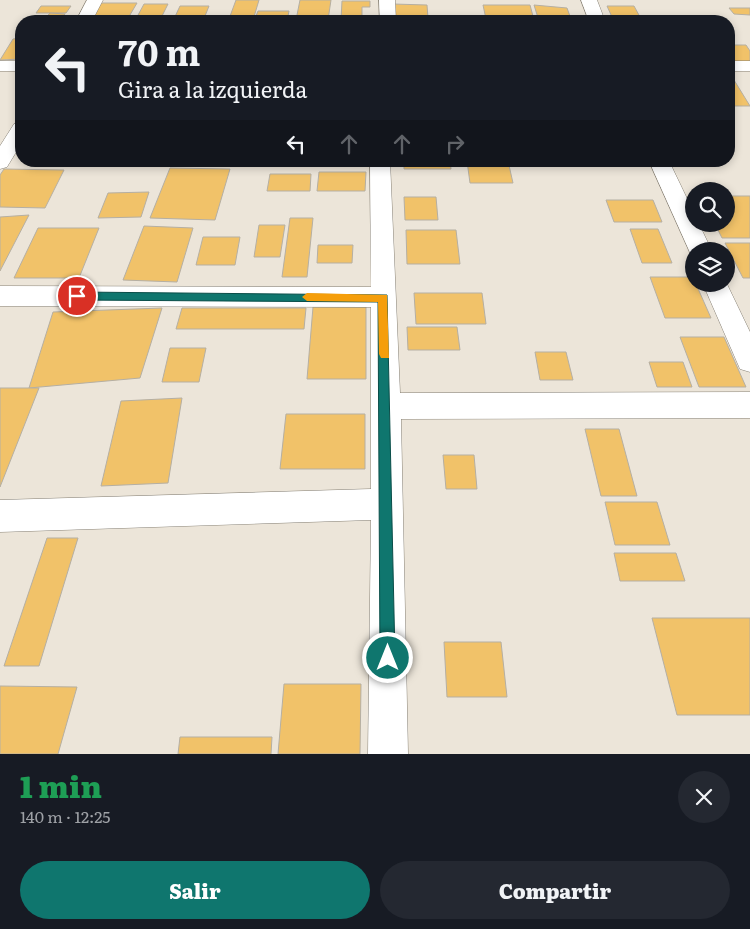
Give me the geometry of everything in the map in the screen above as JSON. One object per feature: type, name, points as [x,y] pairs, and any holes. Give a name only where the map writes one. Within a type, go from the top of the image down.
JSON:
[{"type":"street","points":[[87,15],[95,0]]},
{"type":"street","points":[[387,0],[388,15]]},
{"type":"street","points":[[589,0],[595,15]]},
{"type":"street","points":[[0,66],[15,66]]},
{"type":"street","points":[[735,66],[750,66]]},
{"type":"street","points":[[6,160],[15,141]]},
{"type":"street","points":[[380,167],[386,406],[388,754]]},
{"type":"street","points":[[662,167],[696,242]]},
{"type":"street","points":[[719,292],[750,361]]},
{"type":"street","points":[[0,296],[383,298]]},
{"type":"street","points":[[386,406],[750,406]]},
{"type":"street","points":[[0,516],[387,504]]},
{"type":"building","points":[[236,0],[259,0],[254,15],[230,15]]},
{"type":"building","points":[[300,0],[331,0],[329,15],[297,15]]},
{"type":"building","points":[[342,1],[370,1],[370,7],[362,7],[362,15],[341,15]]},
{"type":"building","points":[[101,3],[137,3],[130,15],[93,15]]},
{"type":"building","points":[[144,4],[168,4],[162,15],[138,15]]},
{"type":"building","points":[[393,4],[427,5],[428,15],[393,15]]},
{"type":"building","points":[[483,5],[530,5],[533,15],[485,15]]},
{"type":"building","points":[[534,5],[567,8],[570,15],[537,15]]},
{"type":"building","points":[[41,6],[71,6],[66,13],[36,13]]},
{"type":"building","points":[[180,6],[209,6],[205,15],[176,15]]},
{"type":"building","points":[[607,6],[634,6],[639,15],[611,15]]},
{"type":"building","points":[[729,8],[750,8],[750,15],[734,14]]},
{"type":"building","points":[[258,11],[289,11],[288,15],[256,15]]},
{"type":"building","points":[[50,13],[65,14],[64,15],[48,15]]},
{"type":"building","points":[[15,39],[15,59],[0,60]]},
{"type":"building","points":[[735,45],[746,45],[750,51],[750,63],[735,63]]},
{"type":"building","points":[[735,82],[750,106],[735,106]]},
{"type":"building","points":[[404,167],[451,167],[451,169],[404,169]]},
{"type":"building","points":[[468,167],[509,167],[513,183],[470,183]]},
{"type":"building","points":[[170,168],[230,169],[215,220],[150,218]]},
{"type":"building","points":[[4,169],[64,170],[45,208],[0,207],[0,175]]},
{"type":"building","points":[[319,172],[366,172],[365,191],[317,191]]},
{"type":"building","points":[[270,174],[311,174],[310,191],[267,191]]},
{"type":"building","points":[[149,192],[141,217],[98,218],[108,193]]},
{"type":"building","points":[[735,196],[750,196],[750,238],[722,238],[719,232],[735,232]]},
{"type":"building","points":[[404,197],[436,197],[438,220],[405,220]]},
{"type":"building","points":[[606,200],[653,200],[662,222],[614,222]]},
{"type":"building","points":[[29,215],[0,271],[0,217]]},
{"type":"building","points":[[290,218],[313,218],[307,277],[282,277]]},
{"type":"building","points":[[259,225],[285,225],[280,257],[254,257]]},
{"type":"building","points":[[144,226],[193,228],[177,282],[123,280]]},
{"type":"building","points":[[38,228],[99,228],[79,278],[14,278]]},
{"type":"building","points":[[630,229],[658,229],[672,263],[642,263]]},
{"type":"building","points":[[406,230],[456,230],[460,264],[407,264]]},
{"type":"building","points":[[203,237],[240,237],[235,265],[196,265]]},
{"type":"building","points":[[735,243],[750,243],[750,278],[743,278],[735,262]]},
{"type":"building","points":[[318,245],[353,245],[352,263],[317,263]]},
{"type":"building","points":[[650,277],[685,277],[685,292],[700,292],[711,318],[665,318]]},
{"type":"building","points":[[414,293],[482,293],[486,324],[416,324]]},
{"type":"building","points":[[313,307],[366,307],[366,379],[307,379]]},
{"type":"building","points":[[162,308],[140,378],[29,388],[53,312]]},
{"type":"building","points":[[182,308],[306,308],[304,329],[176,329]]},
{"type":"building","points":[[407,327],[457,327],[460,350],[408,350]]},
{"type":"building","points":[[680,337],[724,337],[746,387],[699,387]]},
{"type":"building","points":[[170,348],[206,348],[199,382],[162,382]]},
{"type":"building","points":[[535,352],[566,352],[573,380],[540,380]]},
{"type":"building","points":[[649,362],[683,362],[692,387],[657,387]]},
{"type":"building","points":[[0,388],[39,388],[0,487]]},
{"type":"building","points":[[182,398],[168,483],[101,486],[121,401]]},
{"type":"building","points":[[286,414],[365,414],[365,469],[280,469]]},
{"type":"building","points":[[585,429],[619,429],[637,496],[601,496]]},
{"type":"building","points":[[443,455],[474,455],[477,489],[446,489]]},
{"type":"building","points":[[605,502],[657,502],[670,545],[615,545]]},
{"type":"building","points":[[47,538],[78,538],[39,666],[4,666]]},
{"type":"building","points":[[614,553],[676,553],[685,581],[620,581]]},
{"type":"building","points":[[652,618],[750,618],[750,715],[677,715]]},
{"type":"building","points":[[444,642],[501,642],[507,697],[447,697]]},
{"type":"building","points":[[284,684],[361,684],[360,754],[278,754]]},
{"type":"building","points":[[0,686],[77,687],[58,754],[0,754]]},
{"type":"building","points":[[180,737],[272,737],[271,754],[178,754]]},
{"type":"slow traffic","points":[[307,297],[383,298],[385,354]]},
{"type":"route","points":[[77,296],[383,298],[388,658]]}]
